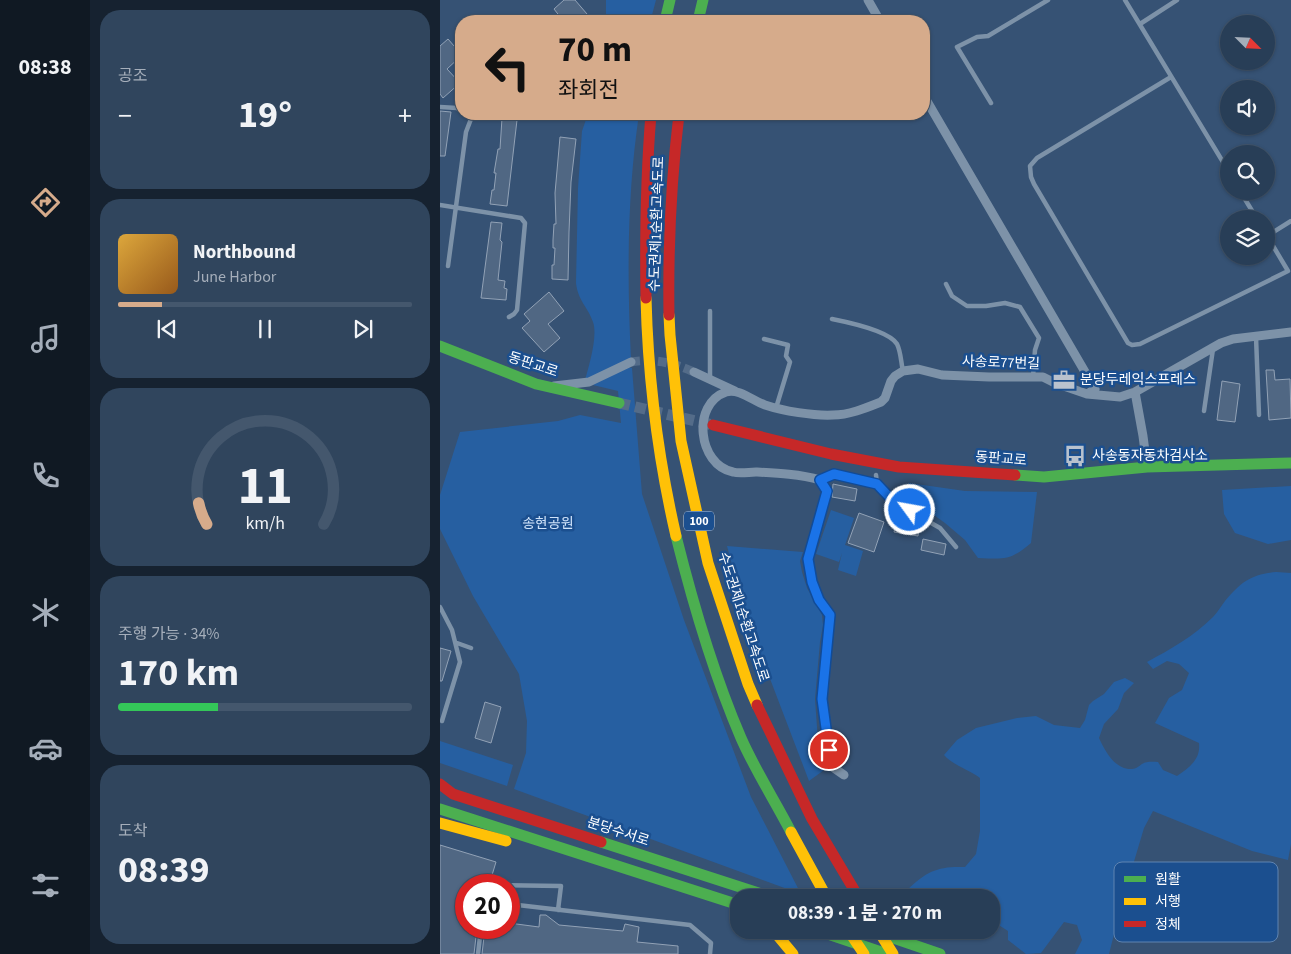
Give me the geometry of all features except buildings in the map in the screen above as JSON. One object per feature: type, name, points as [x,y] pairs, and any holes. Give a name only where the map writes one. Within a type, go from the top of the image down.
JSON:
[{"type":"main road","points":[[667,15],[670,0]]},
{"type":"main road","points":[[699,15],[702,0]]},
{"type":"main road","name":"수도권제1순환고속도로","points":[[651,120],[647,165],[645,252],[647,335],[658,442],[668,501],[709,654],[726,701],[742,740],[823,889]]},
{"type":"main road","name":"수도권제1순환고속도로","points":[[678,120],[671,189],[668,256],[670,334],[681,441],[708,563],[748,684],[766,726],[812,819],[853,889]]},
{"type":"main road","name":"동판교로","points":[[440,346],[536,384],[619,403]]},
{"type":"main road","name":"동판교로","points":[[713,425],[831,454],[914,468],[1044,477],[1146,467],[1291,464]]},
{"type":"main road","name":"분당수서로","points":[[440,784],[453,794],[746,889]]},
{"type":"main road","points":[[440,809],[730,903]]},
{"type":"main road","points":[[442,825],[598,861]]},
{"type":"main road","points":[[781,939],[794,954]]},
{"type":"main road","points":[[843,939],[887,954]]},
{"type":"main road","points":[[854,939],[864,954]]},
{"type":"main road","points":[[884,939],[893,954]]},
{"type":"main road","points":[[896,939],[940,954]]},
{"type":"street","points":[[868,0],[877,15]]},
{"type":"street","points":[[930,106],[1095,388],[1087,394]]},
{"type":"street","name":"사송로77번길","points":[[903,371],[923,369],[942,375],[1043,377],[1054,383],[1087,394],[1120,397],[1135,392],[1232,339],[1291,332]]},
{"type":"street","points":[[536,384],[557,386],[586,382],[632,362]]},
{"type":"street","points":[[694,372],[758,402],[776,408],[832,416],[856,411],[882,401],[887,394],[892,379],[903,371]]},
{"type":"street","points":[[735,391],[726,392],[712,400],[706,409],[704,415],[704,439],[709,454],[732,472],[811,477],[820,480],[827,491],[808,559],[812,582],[819,600],[830,615],[822,699],[832,766],[844,775]]},
{"type":"street","points":[[1135,392],[1143,436],[1146,467]]},
{"type":"lane","points":[[991,103],[957,48],[977,37],[988,36],[1048,0]]},
{"type":"lane","points":[[1125,0],[1220,157]]},
{"type":"lane","points":[[1140,24],[1177,0]]},
{"type":"lane","points":[[1171,76],[1037,158],[1030,166],[1034,184],[1128,343],[1132,345],[1140,344],[1288,271],[1275,249]]},
{"type":"lane","points":[[440,106],[455,108]]},
{"type":"lane","points":[[448,266],[467,128],[471,120]]},
{"type":"lane","points":[[440,206],[518,217],[526,223],[517,310],[509,317]]},
{"type":"lane","points":[[1275,230],[1291,221]]},
{"type":"lane","points":[[946,284],[952,296],[967,306],[1005,303],[1020,306],[1039,338],[1035,350],[1033,377]]},
{"type":"lane","points":[[710,311],[710,378]]},
{"type":"lane","points":[[832,319],[867,328],[894,341],[899,348],[903,371]]},
{"type":"lane","points":[[1256,337],[1259,415]]},
{"type":"lane","points":[[764,339],[788,345],[786,356],[790,362],[776,408]]},
{"type":"lane","points":[[1204,411],[1213,348]]},
{"type":"lane","points":[[820,480],[834,474],[877,484],[894,502],[940,528],[956,547]]},
{"type":"lane","points":[[876,475],[877,484]]},
{"type":"lane","points":[[440,607],[448,621],[460,662],[442,721]]},
{"type":"lane","points":[[456,643],[471,648]]},
{"type":"lane","points":[[520,885],[561,886],[558,910]]},
{"type":"lane","points":[[520,905],[690,925],[711,943],[710,954]]},
{"type":"lane","points":[[478,954],[480,939]]},
{"type":"green space","points":[[606,0],[656,0],[652,15],[606,15]]},
{"type":"green space","points":[[586,120],[638,120],[632,175],[629,236],[631,359],[585,380],[592,351],[594,328],[591,317],[579,295],[576,283],[578,188],[582,131]]},
{"type":"green space","name":"송현공원","points":[[627,367],[632,368],[642,494],[684,620],[751,797],[798,889],[787,889],[514,789],[526,753],[527,721],[519,674],[473,596],[440,529],[440,495],[460,432],[558,421],[580,415],[621,423],[618,391],[593,385]]},
{"type":"green space","points":[[909,483],[965,491],[1037,492],[1031,543],[1018,553],[1006,558],[978,558],[965,540],[920,505],[907,491]]},
{"type":"green space","points":[[1291,486],[1291,540],[1268,544],[1235,533],[1224,514],[1222,490]]},
{"type":"green space","points":[[831,510],[854,518],[845,545],[863,551],[856,576],[838,570],[842,553],[839,562],[816,554]]},
{"type":"green space","points":[[727,546],[803,552],[800,561],[802,572],[807,588],[822,615],[823,625],[815,699],[818,741],[824,770],[809,781],[745,613]]},
{"type":"green space","points":[[1276,572],[1291,573],[1291,844],[1288,860],[1252,851],[1153,811],[1144,828],[1134,862],[1114,862],[1114,934],[1109,954],[1075,954],[1082,940],[1077,925],[1064,922],[1041,953],[1026,954],[1008,940],[1008,931],[1000,926],[1000,889],[908,889],[921,878],[934,871],[947,867],[965,867],[976,854],[980,831],[980,778],[952,762],[944,755],[957,740],[976,728],[1017,718],[1036,716],[1054,725],[1080,728],[1085,720],[1089,705],[1104,694],[1114,682],[1125,678],[1134,683],[1124,693],[1118,709],[1104,724],[1099,738],[1111,759],[1121,766],[1133,769],[1146,762],[1158,762],[1163,770],[1177,776],[1190,766],[1198,754],[1199,743],[1155,723],[1169,698],[1182,690],[1189,673],[1179,664],[1167,661],[1153,669],[1147,662],[1206,624],[1236,589],[1247,580]]},
{"type":"green space","points":[[440,741],[513,765],[507,786],[440,763]]},
{"type":"tunnel","points":[[631,362],[664,362],[694,372]]},
{"type":"tunnel","points":[[619,403],[713,425]]},
{"type":"traffic: fast","points":[[666,15],[670,0]]},
{"type":"traffic: fast","points":[[699,15],[703,0]]},
{"type":"traffic: fast","points":[[440,346],[536,384],[619,403]]},
{"type":"traffic: fast","points":[[1015,475],[1044,477],[1147,467],[1291,463]]},
{"type":"traffic: fast","points":[[676,536],[689,587],[721,689],[752,762],[791,832]]},
{"type":"traffic: fast","points":[[440,809],[730,902]]},
{"type":"traffic: fast","points":[[601,842],[746,889]]},
{"type":"traffic: fast","points":[[843,939],[887,954]]},
{"type":"traffic: fast","points":[[896,939],[940,954]]},
{"type":"traffic: slow","points":[[646,298],[655,418],[676,536]]},
{"type":"traffic: slow","points":[[669,315],[681,441],[708,563],[748,684],[757,705]]},
{"type":"traffic: slow","points":[[440,823],[506,841]]},
{"type":"traffic: slow","points":[[791,832],[822,889]]},
{"type":"traffic: slow","points":[[780,939],[793,954]]},
{"type":"traffic: slow","points":[[854,939],[864,954]]},
{"type":"traffic: slow","points":[[884,939],[893,954]]},
{"type":"traffic: jam","points":[[646,298],[646,206],[651,120]]},
{"type":"traffic: jam","points":[[669,315],[671,214],[678,120]]},
{"type":"traffic: jam","points":[[713,425],[831,454],[899,467],[1015,475]]},
{"type":"traffic: jam","points":[[757,705],[812,819],[854,889]]},
{"type":"traffic: jam","points":[[440,784],[453,794],[601,842]]},
{"type":"place","name":"분당두레익스프레스","points":[[1064,380]]},
{"type":"place","name":"사송동자동차검사소","points":[[1075,456]]},
{"type":"route","points":[[829,750],[822,699],[830,615],[819,600],[812,582],[808,559],[827,491],[820,480],[834,474],[877,484],[894,502],[910,510]]}]
